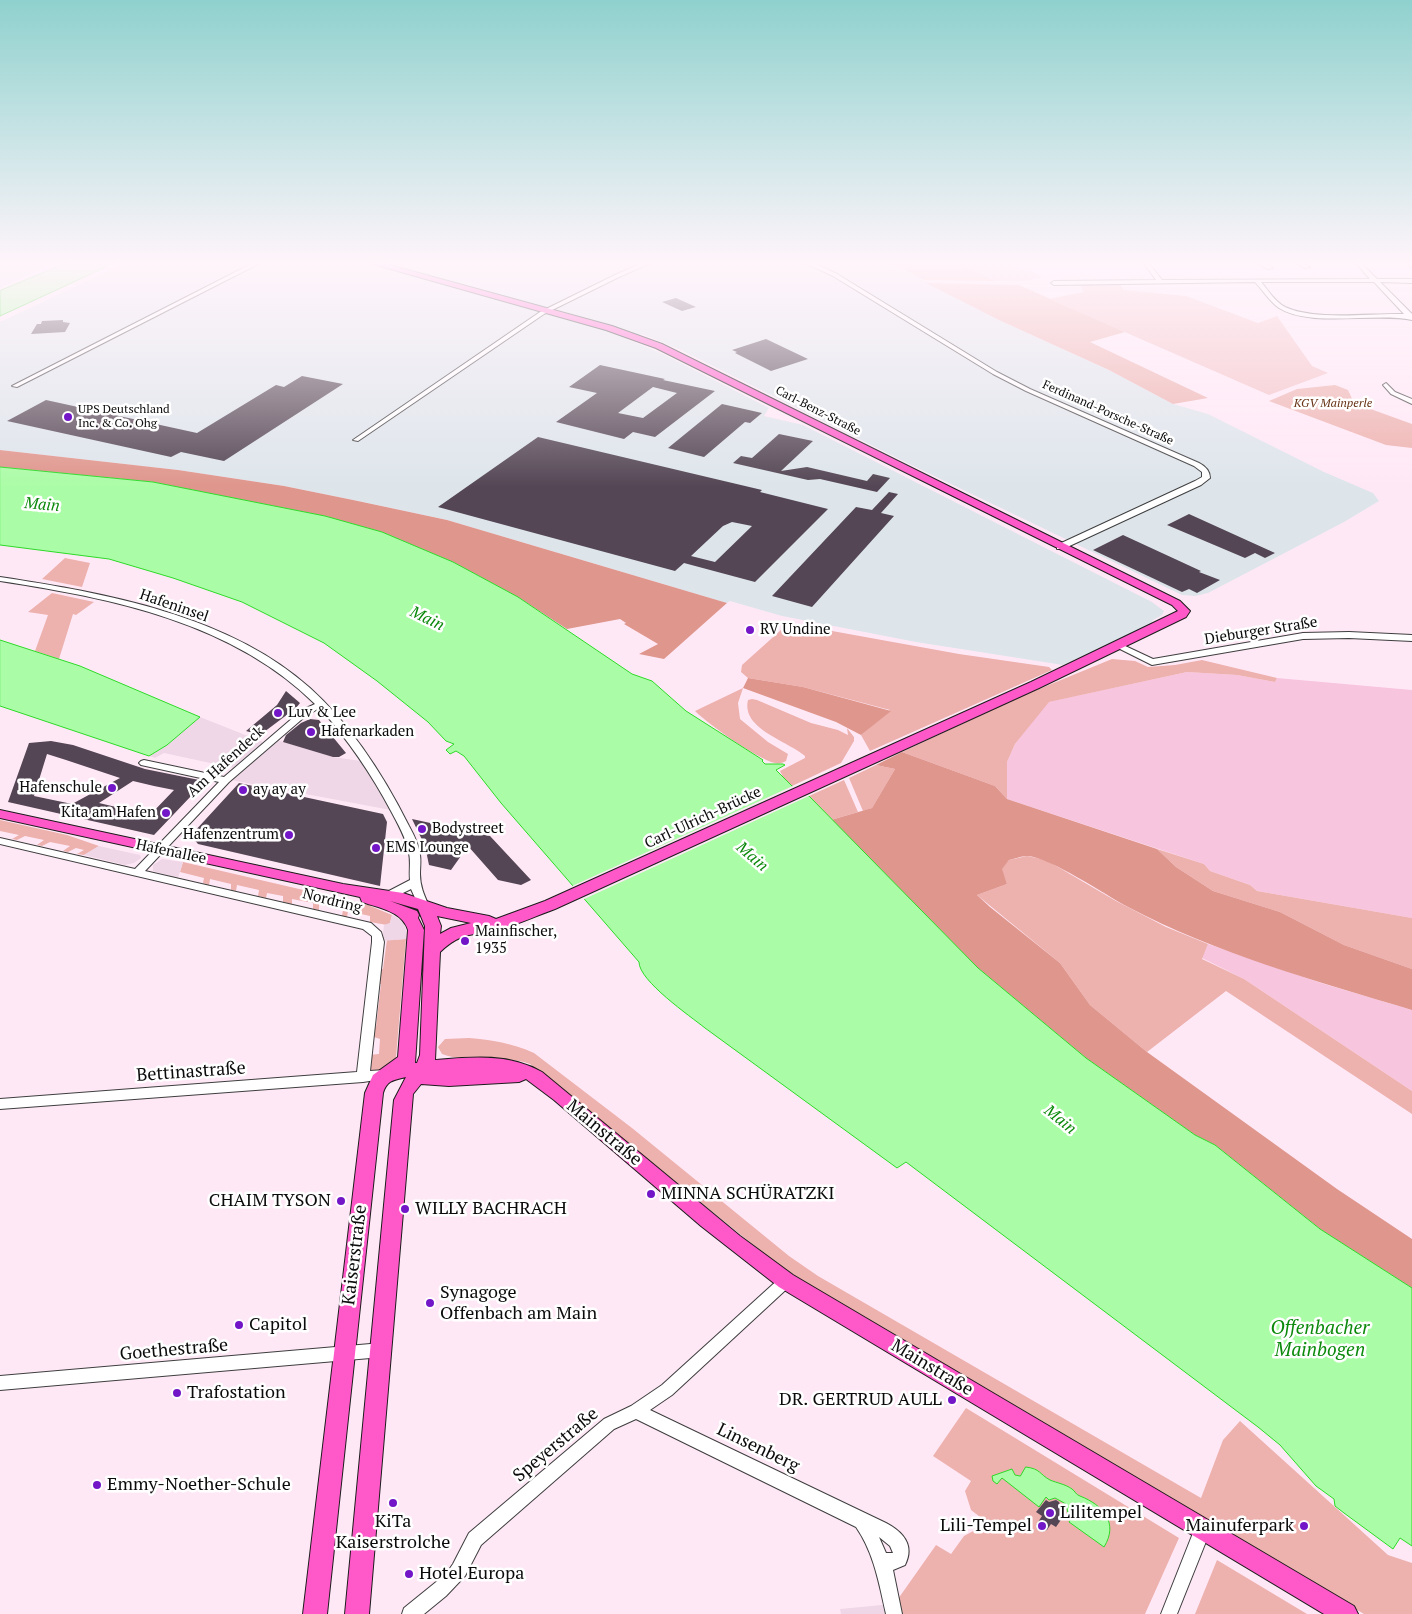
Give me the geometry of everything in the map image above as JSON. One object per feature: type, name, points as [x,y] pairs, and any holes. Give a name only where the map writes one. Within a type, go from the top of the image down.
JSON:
[{"type":"main road","name":"Carl-Benz-Straße","points":[[633,336],[667,350],[1176,603],[1184,610]]},
{"type":"main road","name":"Carl-Ulrich-Brücke","points":[[510,921],[550,905],[1118,646],[1182,615],[1184,610]]},
{"type":"main road","name":"Hafenallee","points":[[0,814],[342,889],[391,895],[433,913],[476,927]]},
{"type":"main road","name":"Hafenallee","points":[[342,889],[405,913],[433,913]]},
{"type":"main road","points":[[386,1075],[396,1080],[405,1091],[414,1069],[416,930],[413,922],[405,913]]},
{"type":"main road","points":[[433,913],[484,921],[510,921]]},
{"type":"main road","points":[[416,930],[433,913]]},
{"type":"main road","points":[[414,1069],[428,1059],[433,913]]},
{"type":"main road","points":[[432,950],[448,936],[476,927],[491,926],[510,921]]},
{"type":"main road","name":"Mainstraße","points":[[429,1045],[434,1053],[443,1060],[466,1066]]},
{"type":"main road","name":"Mainstraße","points":[[386,1075],[414,1069],[466,1066],[511,1066],[530,1072],[749,1254],[786,1281],[1346,1614]]},
{"type":"main road","name":"Mainstraße","points":[[414,1069],[433,1079],[506,1074],[524,1077],[545,1084]]},
{"type":"main road","name":"Kaiserstraße","points":[[314,1614],[374,1093],[377,1083],[386,1075]]},
{"type":"main road","name":"Kaiserstraße","points":[[357,1614],[405,1091]]},
{"type":"street","points":[[15,386],[114,336]]},
{"type":"street","points":[[356,440],[508,336]]},
{"type":"street","name":"Ferdinand-Porsche-Straße","points":[[934,336],[995,374],[1204,469],[1206,478],[1198,483],[1060,547]]},
{"type":"street","points":[[1386,385],[1393,393],[1412,402]]},
{"type":"street","name":"Hafeninsel","points":[[0,578],[55,587],[114,600],[197,628],[240,646],[268,661],[293,678],[320,705],[360,752],[396,811],[414,852],[414,882]]},
{"type":"street","name":"Dieburger Straße","points":[[1118,646],[1152,662],[1303,636],[1349,635],[1412,638]]},
{"type":"street","name":"Am Hafendeck","points":[[159,850],[226,780],[305,712],[320,705]]},
{"type":"street","points":[[144,763],[226,780]]},
{"type":"street","name":"Nordring","points":[[0,841],[358,923],[371,929],[377,935],[378,942],[363,1077]]},
{"type":"street","points":[[137,873],[159,850]]},
{"type":"street","points":[[391,895],[414,882],[433,913]]},
{"type":"street","name":"Bettinastraße","points":[[0,1104],[386,1075]]},
{"type":"street","name":"Speyerstraße","points":[[410,1614],[455,1576],[475,1539],[609,1424],[636,1411],[667,1390],[786,1281]]},
{"type":"street","name":"Goethestraße","points":[[0,1383],[382,1350]]},
{"type":"street","name":"Linsenberg","points":[[636,1411],[889,1534],[900,1545],[901,1556],[895,1563],[883,1562]]},
{"type":"street","points":[[862,1521],[868,1530],[878,1557],[883,1562],[894,1614]]},
{"type":"street","points":[[1169,1614],[1203,1529]]},
{"type":"shaded area","points":[[0,336],[635,336],[627,339],[663,354],[769,408],[764,416],[803,425],[1152,602],[1164,611],[1151,624],[1063,665],[916,642],[782,616],[730,601],[727,603],[447,520],[284,486],[178,470],[0,450]]},
{"type":"shaded area","points":[[648,336],[1035,336],[1109,370],[1173,404],[1208,414],[1324,472],[1373,493],[1379,501],[1344,522],[1208,593],[1195,596],[1182,595],[901,460],[681,350]]},
{"type":"shaded area","points":[[1135,336],[1291,336],[1312,366],[1328,373],[1269,395]]},
{"type":"shaded area","points":[[0,450],[178,470],[284,486],[353,500],[447,520],[727,603],[664,659],[639,654],[658,644],[624,624],[626,623],[620,619],[567,629],[518,597],[453,562],[382,532],[325,516],[153,482],[0,467]]},
{"type":"shaded area","points":[[1187,672],[1237,675],[1275,682],[1277,678],[1412,690],[1412,918],[1257,891],[1250,885],[1210,871],[1204,864],[1007,799],[1007,762],[1015,744],[1048,702]]},
{"type":"shaded area","points":[[748,678],[803,687],[891,711],[861,735],[836,722],[743,688]]},
{"type":"shaded area","points":[[200,717],[263,742],[233,768],[164,753],[155,758],[149,756],[167,745]]},
{"type":"shaded area","points":[[277,740],[333,757],[368,762],[396,811],[231,780]]},
{"type":"shaded area","points":[[902,752],[995,786],[1007,799],[1157,849],[1176,867],[1213,891],[1280,912],[1344,945],[1412,969],[1412,1010],[1267,965],[1196,939],[1128,907],[1063,869],[1037,858],[1027,856],[1009,860],[1002,869],[1007,884],[977,895],[1060,963],[1090,1005],[1147,1052],[1337,1189],[1412,1239],[1412,1288],[1320,1229],[1215,1145],[1195,1135],[1086,1058],[978,968],[831,820],[872,808],[895,769],[876,765]]},
{"type":"shaded area","points":[[99,846],[140,855],[141,858],[134,863],[125,865],[84,855]]},
{"type":"shaded area","points":[[162,859],[183,862],[178,878],[153,871],[153,865]]},
{"type":"shaded area","points":[[392,915],[403,921],[406,939],[382,941],[384,925],[390,923]]},
{"type":"shaded area","points":[[1208,944],[1321,983],[1412,1010],[1412,1091],[1244,979],[1202,958]]},
{"type":"shaded area","points":[[892,1604],[894,1614],[841,1614],[840,1609]]},
{"type":"green space","points":[[1035,336],[1110,336],[1090,342],[1208,398],[1173,404],[1109,370]]},
{"type":"green space","name":"KGV Mainperle","points":[[1335,385],[1348,390],[1354,403],[1412,424],[1412,448],[1386,445],[1269,401],[1297,389]]},
{"type":"green space","points":[[65,558],[90,563],[82,587],[42,579]]},
{"type":"green space","points":[[52,593],[94,602],[76,615],[73,614],[59,659],[35,651],[48,615],[28,612]]},
{"type":"green space","points":[[793,626],[810,627],[959,654],[1049,667],[1052,670],[870,751],[861,735],[890,710],[803,687],[748,678],[741,672],[742,665],[781,630]]},
{"type":"green space","points":[[1112,659],[1135,661],[1148,667],[1202,660],[1277,678],[1275,682],[1237,675],[1187,672],[1049,702],[1015,744],[1007,762],[1007,799],[995,786],[902,752],[1022,696]]},
{"type":"green space","points":[[743,688],[738,703],[740,719],[768,742],[788,754],[786,761],[775,763],[757,755],[721,732],[695,711]]},
{"type":"green space","points":[[752,699],[811,723],[838,730],[848,735],[847,728],[854,737],[854,741],[841,763],[792,786],[784,779],[780,771],[805,758],[805,756],[758,727],[748,710],[748,700]]},
{"type":"green space","points":[[876,765],[895,769],[872,808],[863,811],[849,778]]},
{"type":"green space","points":[[844,780],[858,812],[831,820],[809,796]]},
{"type":"green space","points":[[0,820],[67,835],[99,846],[84,855],[77,854],[84,850],[76,848],[68,852],[63,851],[70,846],[50,842],[42,846],[37,845],[44,840],[25,836],[17,840],[12,839],[19,835],[0,831]]},
{"type":"green space","points":[[1157,849],[1204,864],[1210,871],[1250,885],[1257,891],[1412,918],[1412,969],[1344,945],[1280,912],[1213,891],[1176,867]]},
{"type":"green space","points":[[1027,856],[1046,860],[1116,901],[1166,927],[1208,944],[1202,959],[1244,979],[1412,1091],[1412,1114],[1226,991],[1147,1052],[1090,1005],[1060,963],[977,895],[1007,884],[1001,869],[1009,860]]},
{"type":"green space","points":[[183,862],[368,905],[392,915],[390,923],[387,925],[370,922],[370,916],[348,911],[347,917],[342,916],[343,910],[319,904],[319,910],[313,909],[313,903],[292,899],[292,904],[283,902],[283,896],[267,893],[266,898],[258,896],[259,890],[237,885],[236,891],[231,890],[231,884],[210,879],[209,885],[203,883],[204,878],[180,872]]},
{"type":"green space","points":[[406,939],[396,1057],[384,1069],[367,1074],[369,1055],[379,1054],[380,1039],[371,1036],[372,1028],[376,1027],[381,984],[376,984],[378,970],[383,969],[387,940]]},
{"type":"green space","points":[[469,1038],[502,1042],[534,1053],[632,1128],[789,1256],[818,1276],[1201,1498],[1223,1440],[1240,1421],[1388,1555],[1412,1563],[1412,1614],[1364,1614],[828,1298],[778,1265],[530,1064],[508,1060],[453,1057],[442,1054],[438,1047],[445,1039]]},
{"type":"green space","points":[[966,1408],[1179,1538],[1145,1614],[901,1614],[898,1599],[936,1545],[951,1554],[964,1536],[988,1523],[971,1510],[965,1491],[971,1481],[933,1456]]},
{"type":"green space","points":[[1217,1560],[1307,1614],[1195,1614]]},
{"type":"water","points":[[0,467],[153,482],[325,516],[382,532],[453,562],[518,597],[632,674],[652,681],[686,711],[763,760],[765,764],[785,765],[776,770],[792,786],[809,796],[978,968],[1086,1058],[1195,1135],[1215,1145],[1320,1229],[1412,1288],[1412,1546],[1400,1538],[1393,1549],[1335,1506],[1334,1499],[1316,1486],[1280,1445],[1258,1427],[906,1162],[897,1168],[666,998],[647,979],[641,970],[639,962],[501,803],[464,756],[456,751],[450,754],[446,750],[454,744],[446,741],[428,722],[377,681],[324,643],[242,602],[173,578],[109,559],[0,545]]},
{"type":"water","points":[[0,640],[80,666],[200,717],[167,745],[149,756],[0,706]]},
{"type":"water","points":[[1026,1467],[1035,1469],[1046,1478],[1069,1487],[1077,1495],[1096,1504],[1102,1510],[1109,1523],[1110,1530],[1104,1547],[1069,1522],[1072,1517],[1068,1513],[1066,1504],[1055,1498],[1049,1500],[1046,1497],[1039,1507],[1002,1478],[997,1484],[993,1481],[992,1476],[1012,1469],[1015,1475],[1020,1476]]},
{"type":"pier","points":[[795,785],[811,795],[582,900],[570,887]]},
{"type":"building","points":[[766,339],[808,359],[771,371],[732,350]]},
{"type":"building","points":[[600,365],[715,391],[655,437],[633,432],[624,439],[556,422],[597,393],[569,387]],"holes":[[[653,387],[677,393],[643,418],[618,413]]]},
{"type":"building","name":"UPS Deutschland Inc. & Co. Ohg","points":[[302,376],[343,384],[224,461],[181,452],[171,457],[7,421],[46,400],[197,433],[276,385],[284,387]]},
{"type":"building","points":[[722,404],[762,413],[750,423],[745,422],[704,457],[668,448]]},
{"type":"building","points":[[779,434],[813,441],[781,471],[807,467],[867,481],[873,474],[890,478],[877,492],[820,479],[808,480],[733,463],[741,456],[752,458]]},
{"type":"building","points":[[538,437],[762,490],[760,492],[828,509],[755,582],[684,563],[675,571],[438,507]],"holes":[[[732,522],[752,526],[715,562],[691,556],[723,526]]]},
{"type":"building","points":[[889,492],[898,494],[881,513],[894,516],[812,607],[772,596],[856,507],[872,510]]},
{"type":"building","points":[[1189,514],[1275,553],[1265,558],[1255,553],[1245,558],[1167,525]]},
{"type":"building","points":[[1123,535],[1201,571],[1199,572],[1220,580],[1197,593],[1189,589],[1182,592],[1093,550]]},
{"type":"building","name":"Luv & Lee","points":[[286,691],[300,703],[296,708],[260,735],[246,731],[277,705]]},
{"type":"building","name":"Hafenarkaden","points":[[310,719],[319,720],[346,753],[339,757],[333,757],[283,742],[286,735],[301,723]]},
{"type":"building","name":"Hafenschule","points":[[51,741],[73,745],[145,769],[209,782],[192,795],[154,835],[8,802],[29,743]],"holes":[[[47,754],[66,760],[120,778],[72,804],[34,796]],[[133,781],[154,786],[174,790],[150,815],[99,803]]]},
{"type":"building","name":"Hafenzentrum","points":[[239,783],[383,814],[387,822],[380,886],[198,844],[193,838],[194,832]]},
{"type":"building","points":[[412,819],[490,836],[531,880],[521,885],[498,880],[468,846],[451,870],[429,865],[425,846]]},
{"type":"building","name":"Lilitempel","points":[[1046,1500],[1049,1502],[1056,1500],[1059,1502],[1065,1514],[1056,1527],[1051,1524],[1047,1530],[1042,1532],[1037,1529],[1036,1525],[1042,1516],[1036,1512]]},
{"type":"place","name":"UPS Deutschland Inc. & Co. Ohg","points":[[68,417]]},
{"type":"place","name":"RV Undine","points":[[750,630]]},
{"type":"place","name":"Luv & Lee","points":[[278,713]]},
{"type":"place","name":"Hafenarkaden","points":[[311,732]]},
{"type":"place","name":"Hafenschule","points":[[112,788]]},
{"type":"place","name":"ay ay ay","points":[[243,790]]},
{"type":"place","name":"Kita am Hafen","points":[[166,813]]},
{"type":"place","name":"Bodystreet","points":[[422,829]]},
{"type":"place","name":"Hafenzentrum","points":[[289,835]]},
{"type":"place","name":"EMS Lounge","points":[[376,848]]},
{"type":"place","name":"Mainfischer, 1935","points":[[465,941]]},
{"type":"place","name":"MINNA SCHÜRATZKI","points":[[651,1194]]},
{"type":"place","name":"CHAIM TYSON","points":[[341,1201]]},
{"type":"place","name":"WILLY BACHRACH","points":[[405,1209]]},
{"type":"place","name":"Synagoge Offenbach am Main","points":[[430,1303]]},
{"type":"place","name":"Capitol","points":[[239,1325]]},
{"type":"place","name":"Trafostation","points":[[177,1393]]},
{"type":"place","name":"DR. GERTRUD AULL","points":[[952,1400]]},
{"type":"place","name":"Emmy-Noether-Schule","points":[[97,1485]]},
{"type":"place","name":"KiTa Kaiserstrolche","points":[[393,1503]]},
{"type":"place","name":"Lilitempel","points":[[1050,1513]]},
{"type":"place","name":"Lili-Tempel","points":[[1042,1526]]},
{"type":"place","name":"Mainuferpark","points":[[1304,1526]]},
{"type":"place","name":"Hotel Europa","points":[[409,1574]]},
{"type":"water label","name":"Main","points":[[42,505]]},
{"type":"water label","name":"Main","points":[[427,619]]},
{"type":"water label","name":"Main","points":[[752,857]]},
{"type":"water label","name":"Main","points":[[1060,1120]]},
{"type":"water label","name":"Offenbacher Mainbogen","points":[[1320,1340]]}]
